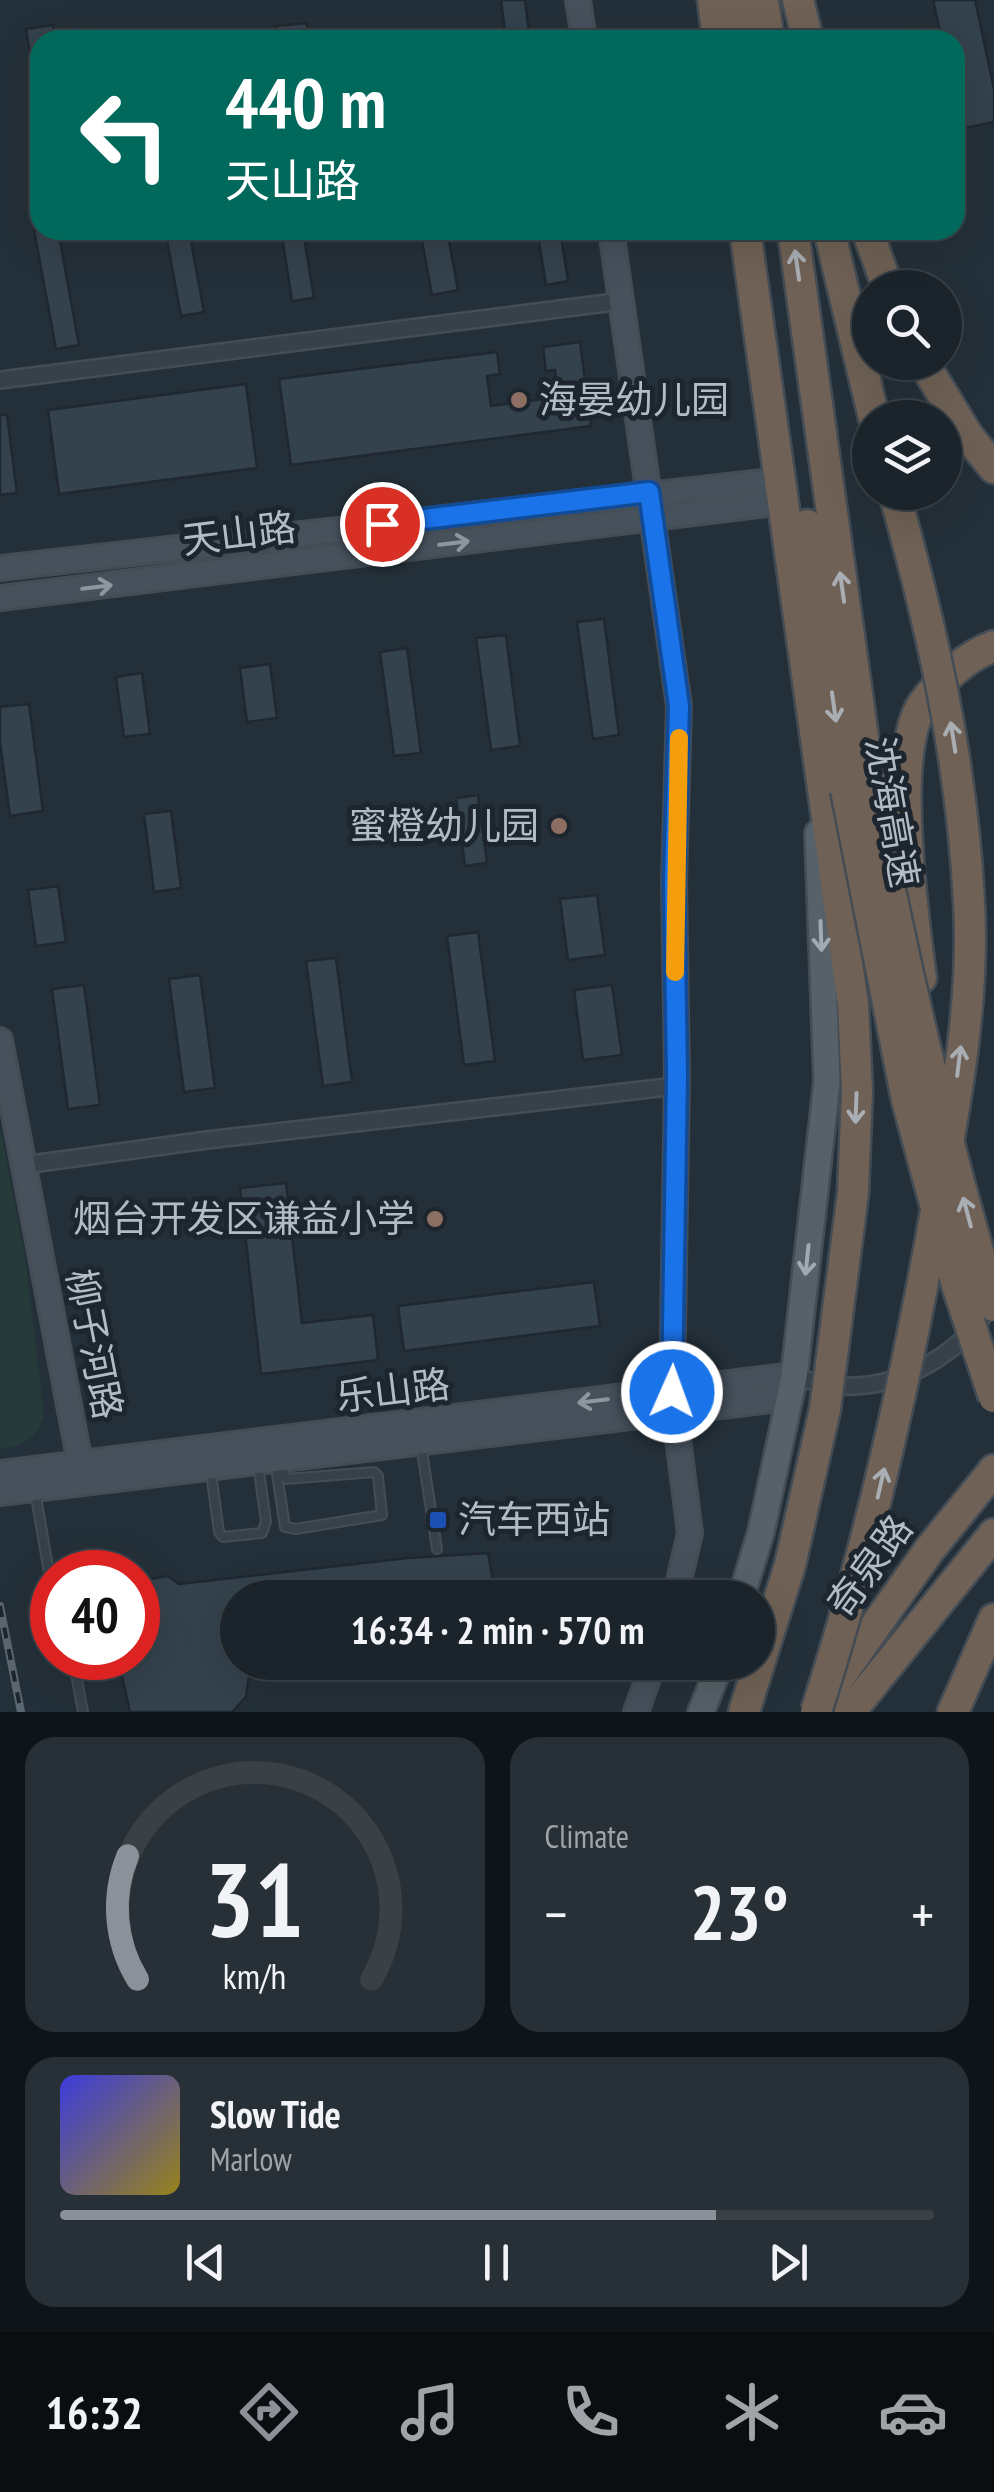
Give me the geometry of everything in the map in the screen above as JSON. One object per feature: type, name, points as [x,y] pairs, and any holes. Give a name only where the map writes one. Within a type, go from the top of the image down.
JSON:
[{"type":"highway","points":[[712,0],[716,30]]},
{"type":"highway","points":[[734,0],[738,30]]},
{"type":"highway","points":[[763,0],[768,30]]},
{"type":"highway","points":[[788,0],[792,30]]},
{"type":"highway","points":[[798,0],[806,30]]},
{"type":"highway","points":[[744,1712],[790,1564],[825,1409],[853,1192],[857,1092],[843,914],[814,734],[746,240]]},
{"type":"highway","name":"沈海高速","points":[[766,240],[907,1100],[957,1285],[994,1397]]},
{"type":"highway","name":"沈海高速","points":[[793,240],[858,789],[935,1096],[994,1303]]},
{"type":"highway","points":[[831,240],[870,400]]},
{"type":"highway","points":[[871,240],[881,270]]},
{"type":"highway","points":[[934,380],[968,436],[994,468]]},
{"type":"highway","points":[[815,1712],[868,1531],[910,1356],[949,1140],[968,978],[970,904],[953,734],[931,622],[899,510]]},
{"type":"highway","points":[[935,1096],[906,836],[909,758],[921,706],[970,655],[994,646]]},
{"type":"highway","name":"奇泉路","points":[[815,1712],[930,1549],[994,1470]]},
{"type":"highway","name":"奇泉路","points":[[850,1712],[994,1534]]},
{"type":"highway","points":[[953,1712],[994,1619]]},
{"type":"main road","points":[[746,1580],[793,1384],[827,1082],[814,734]]},
{"type":"main road","points":[[700,1712],[713,1680]]},
{"type":"street","points":[[578,0],[582,30]]},
{"type":"street","points":[[613,240],[679,706],[674,881],[673,1402],[690,1532],[679,1580]]},
{"type":"street","points":[[0,380],[622,301]]},
{"type":"street","name":"天山路","points":[[0,568],[649,492],[782,491]]},
{"type":"street","name":"天山路","points":[[0,598],[653,518],[782,491]]},
{"type":"street","name":"柳子河路","points":[[0,1040],[82,1474]]},
{"type":"street","points":[[24,1166],[676,1086]]},
{"type":"street","points":[[793,1384],[842,1386],[880,1381],[931,1365],[955,1348],[994,1303]]},
{"type":"street","name":"乐山路","points":[[0,1493],[34,1489],[82,1474],[793,1384]]},
{"type":"street","name":"乐山路","points":[[0,1473],[211,1469],[272,1462],[420,1434]]},
{"type":"street","points":[[636,1712],[648,1680]]},
{"type":"lane","points":[[420,1434],[436,1549]]},
{"type":"lane","points":[[272,1462],[286,1479],[374,1472],[378,1476],[382,1514],[296,1529],[285,1527],[272,1462]]},
{"type":"lane","points":[[211,1469],[219,1532],[230,1538],[265,1530],[272,1462]]},
{"type":"lane","points":[[34,1489],[45,1550]]},
{"type":"lane","points":[[77,1680],[83,1712]]},
{"type":"green space","points":[[0,1125],[26,1263],[44,1416],[28,1440],[0,1449]]},
{"type":"building","points":[[501,0],[525,0],[529,30],[505,30]]},
{"type":"building","points":[[933,0],[975,0],[994,89],[994,122],[965,128],[965,30],[940,30]]},
{"type":"building","points":[[307,23],[307,30],[277,30],[276,26]]},
{"type":"building","points":[[53,25],[54,30],[30,30],[30,54],[26,29]]},
{"type":"building","points":[[36,240],[60,240],[79,345],[56,349]]},
{"type":"building","points":[[167,240],[191,240],[204,312],[181,316]]},
{"type":"building","points":[[283,240],[305,240],[314,298],[292,301]]},
{"type":"building","points":[[422,240],[449,240],[458,290],[432,295]]},
{"type":"building","points":[[539,240],[562,240],[568,281],[546,285]]},
{"type":"building","points":[[580,342],[591,426],[291,465],[279,379],[497,352],[500,374],[487,376],[491,406],[558,397],[555,370],[546,371],[543,347]]},
{"type":"building","points":[[246,384],[257,468],[59,494],[48,410]]},
{"type":"building","points":[[0,415],[7,415],[17,493],[0,495]]},
{"type":"building","points":[[604,619],[619,735],[593,739],[577,622]]},
{"type":"building","points":[[506,635],[520,746],[491,750],[476,638]]},
{"type":"building","points":[[407,648],[421,753],[394,756],[380,652]]},
{"type":"building","points":[[270,664],[277,718],[247,722],[240,668]]},
{"type":"building","points":[[142,673],[150,734],[124,737],[116,677]]},
{"type":"building","points":[[29,704],[43,811],[10,816],[0,742],[0,707]]},
{"type":"building","points":[[478,795],[487,863],[465,866],[456,798]]},
{"type":"building","points":[[171,811],[181,888],[154,892],[144,814]]},
{"type":"building","points":[[58,886],[66,942],[36,946],[28,890]]},
{"type":"building","points":[[597,895],[605,955],[568,960],[560,899]]},
{"type":"building","points":[[478,932],[495,1061],[464,1065],[447,936]]},
{"type":"building","points":[[336,958],[352,1082],[323,1086],[306,961]]},
{"type":"building","points":[[200,975],[215,1088],[184,1092],[169,979]]},
{"type":"building","points":[[84,985],[100,1105],[68,1109],[52,989]]},
{"type":"building","points":[[612,985],[622,1055],[583,1060],[574,990]]},
{"type":"building","points":[[286,1183],[302,1323],[373,1315],[378,1360],[261,1374],[240,1188]]},
{"type":"building","points":[[594,1282],[600,1326],[404,1351],[398,1306]]},
{"type":"building","points":[[488,1553],[493,1580],[220,1580],[220,1680],[248,1680],[246,1697],[232,1712],[130,1712],[123,1680],[160,1680],[160,1577],[168,1576],[179,1584],[408,1558]]},
{"type":"railway","points":[[0,1606],[21,1712]]},
{"type":"slow traffic","points":[[675,972],[679,738]]},
{"type":"place","name":"海晏幼儿园","points":[[519,400]]},
{"type":"place","name":"蜜橙幼儿园","points":[[559,826]]},
{"type":"place","name":"烟台开发区谦益小学","points":[[435,1219]]},
{"type":"place","name":"汽车西站","points":[[438,1520]]},
{"type":"route","points":[[382,524],[649,492],[679,706],[674,881],[677,1075],[672,1392]]}]
